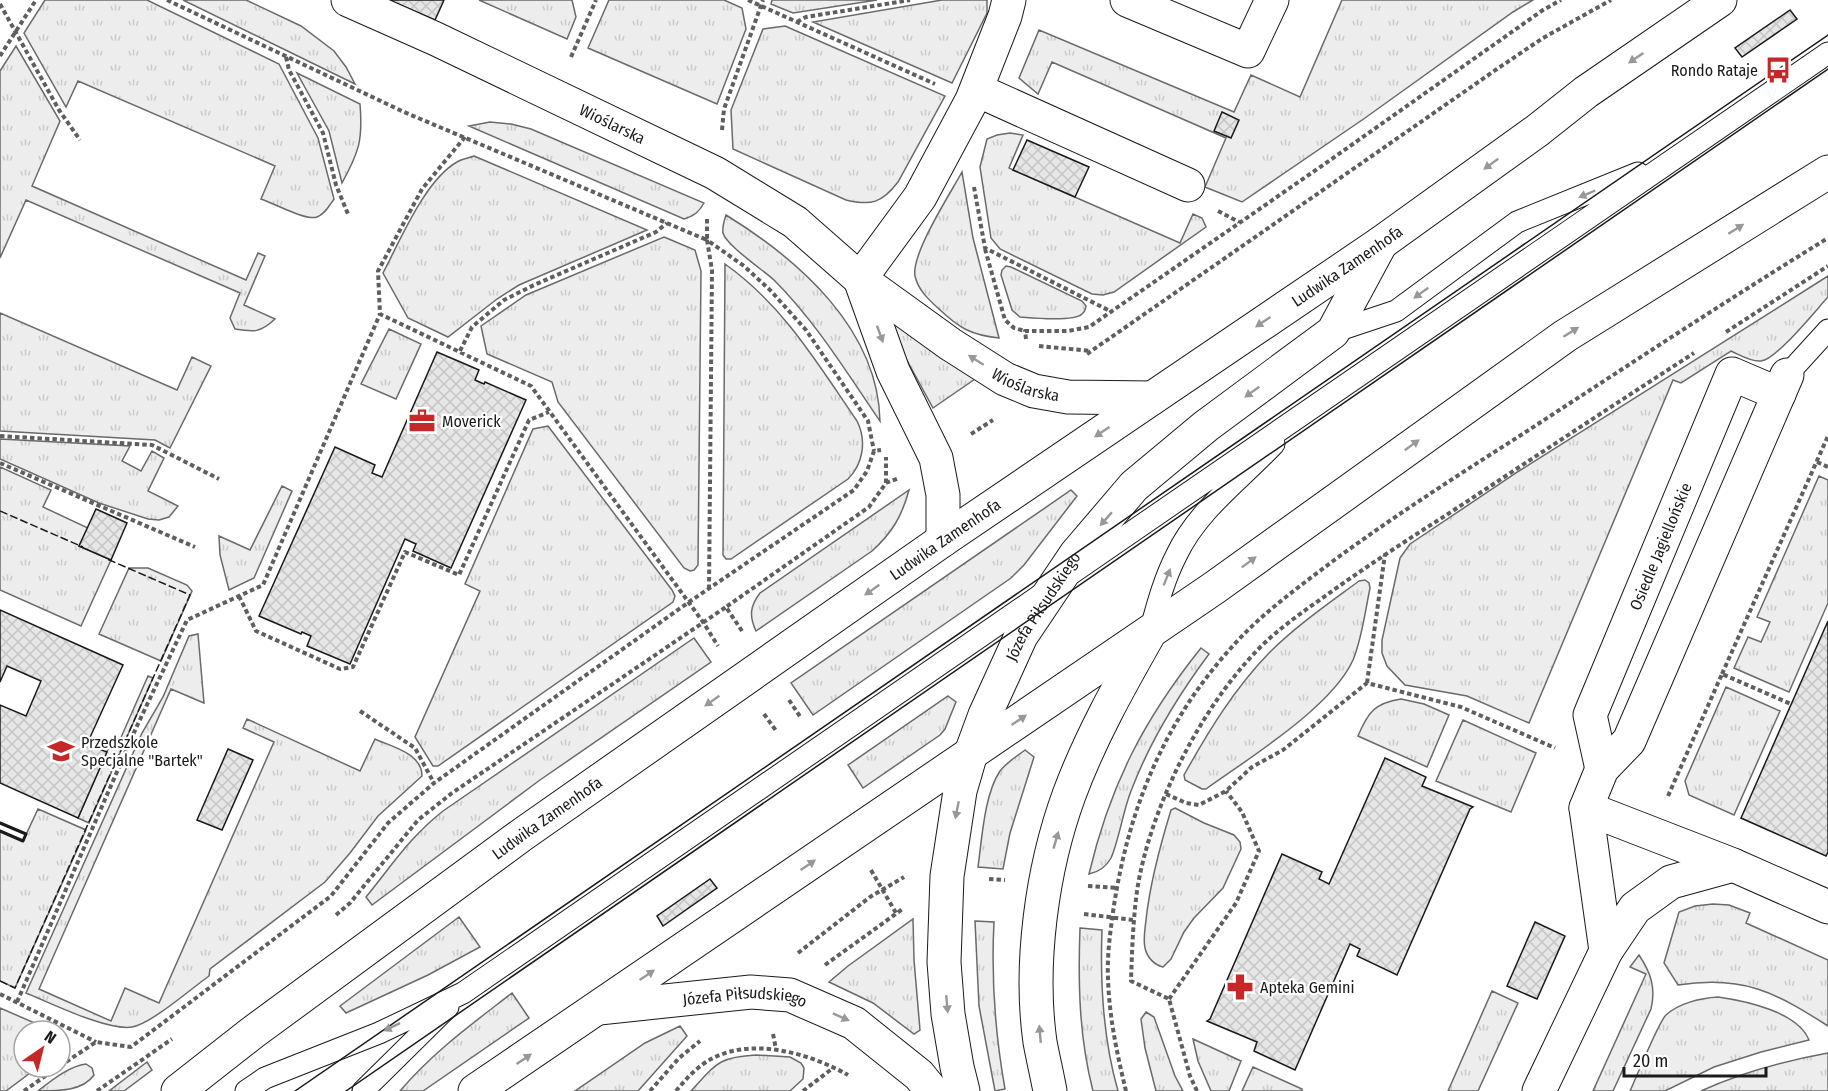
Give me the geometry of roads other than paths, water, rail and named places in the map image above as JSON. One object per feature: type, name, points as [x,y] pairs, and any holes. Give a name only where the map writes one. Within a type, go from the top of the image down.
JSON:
[{"type":"street","name":"Wioślarska","points":[[348,0],[436,39],[715,173],[795,222],[860,279],[950,344],[1005,379],[1034,391],[1068,397],[1152,398]]},
{"type":"street","points":[[860,279],[920,197],[974,95],[1009,0]]},
{"type":"street","points":[[1127,0],[1248,51],[1272,0]]},
{"type":"street","name":"Ludwika Zamenhofa","points":[[178,1091],[252,1033],[523,834],[943,540],[1382,243],[1587,92],[1720,0]]},
{"type":"street","points":[[974,95],[1188,185]]},
{"type":"street","points":[[475,1091],[1214,588],[1565,336],[1828,172]]},
{"type":"street","name":"Józefa Piłsudskiego","points":[[963,1091],[948,1014],[944,962],[945,903],[952,838],[960,791],[971,753],[985,714],[1021,636],[1076,554],[1134,486],[1206,426],[1334,332],[1382,243]]},
{"type":"street","name":"Wioślarska","points":[[860,279],[893,371],[936,458],[943,495],[943,540]]},
{"type":"street","name":"Osiedle Jagiellońskie","points":[[1602,769],[1590,716],[1732,374],[1783,384]]},
{"type":"street","points":[[1606,951],[1586,808],[1602,769],[1629,741],[1783,384]]},
{"type":"street","points":[[1050,1091],[1040,1042],[1037,1000],[1038,949],[1048,866],[1069,795],[1108,706],[1150,632]]},
{"type":"street","points":[[1586,808],[1733,865],[1828,907]]},
{"type":"street","points":[[1539,1091],[1606,951],[1635,908],[1671,882],[1733,865]]},
{"type":"street","name":"Józefa Piłsudskiego","points":[[599,1008],[751,992],[790,995],[854,1023],[919,1075],[932,1091]]},
{"type":"lane","points":[[246,1091],[265,1078],[380,1033],[463,993],[1828,52]]},
{"type":"lane","points":[[1334,332],[1396,311],[1517,222],[1680,155]]},
{"type":"lane","points":[[1783,384],[1799,360],[1828,330]]},
{"type":"lane","points":[[1150,632],[1161,593],[1177,553],[1187,538],[1218,500],[1253,467],[1302,414]]},
{"type":"lane","points":[[363,1091],[463,993]]},
{"type":"tram line","points":[[295,1091],[1828,35]]},
{"type":"tram line","points":[[346,1091],[1828,69]]},
{"type":"place","name":"Rondo Rataje","points":[[1778,70]]},
{"type":"place","name":"Moverick","points":[[422,421]]},
{"type":"place","name":"Przedszkole Specjalne \"Bartek\"","points":[[61,751]]},
{"type":"place","name":"Apteka Gemini","points":[[1240,987]]}]
